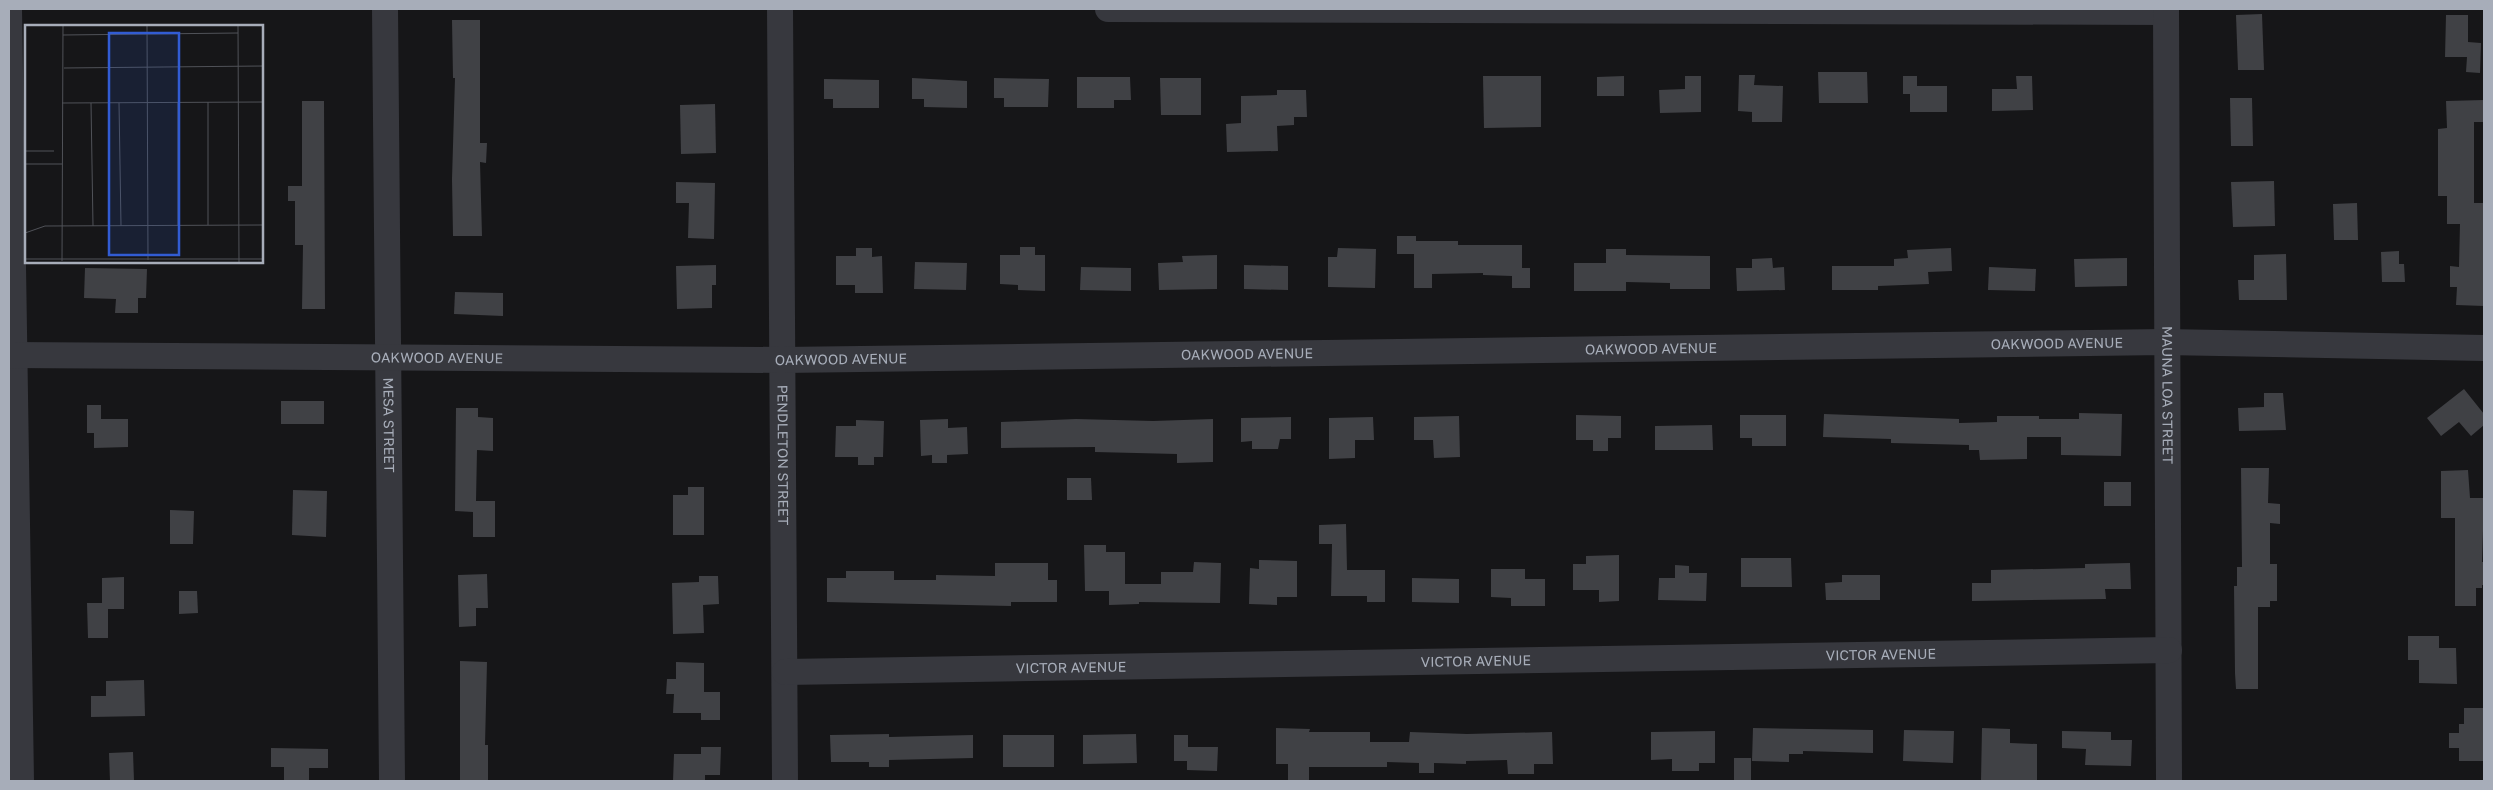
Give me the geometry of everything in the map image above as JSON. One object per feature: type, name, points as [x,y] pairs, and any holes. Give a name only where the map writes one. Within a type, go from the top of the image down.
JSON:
[{"type":"street","points":[[9,9],[14,672],[21,781]]},
{"type":"street","name":"MESA STREET","points":[[385,9],[392,781]]},
{"type":"street","name":"PENDLETON STREET","points":[[780,9],[785,781]]},
{"type":"street","points":[[1108,9],[2166,10]]},
{"type":"street","name":"MAUNA LOA STREET","points":[[2166,10],[2165,342],[2169,781]]},
{"type":"street","name":"OAKWOOD AVENUE","points":[[11,355],[782,360],[2165,342],[2484,348]]},
{"type":"street","name":"VICTOR AVENUE","points":[[785,672],[2169,650]]},
{"type":"building","points":[[2262,14],[2264,70],[2238,70],[2236,15]]},
{"type":"building","points":[[2446,15],[2468,15],[2468,42],[2481,43],[2480,73],[2466,72],[2467,57],[2445,57]]},
{"type":"building","points":[[452,20],[480,20],[480,143],[487,143],[486,163],[480,162],[482,236],[453,236],[452,179],[455,78],[453,78]]},
{"type":"building","points":[[1818,72],[1867,72],[1868,103],[1819,103]]},
{"type":"building","points":[[1739,75],[1755,75],[1754,85],[1783,86],[1782,122],[1752,122],[1752,112],[1738,111]]},
{"type":"building","points":[[1483,76],[1541,76],[1541,127],[1484,128]]},
{"type":"building","points":[[1624,76],[1624,96],[1597,96],[1597,77]]},
{"type":"building","points":[[1685,76],[1701,76],[1701,112],[1660,113],[1659,90],[1685,89]]},
{"type":"building","points":[[1903,76],[1917,76],[1917,86],[1947,86],[1947,112],[1910,112],[1910,94],[1903,94]]},
{"type":"building","points":[[2016,76],[2032,76],[2033,110],[1992,111],[1992,89],[2017,89]]},
{"type":"building","points":[[1077,77],[1130,77],[1131,100],[1114,100],[1114,108],[1077,108]]},
{"type":"building","points":[[912,78],[967,81],[967,108],[924,107],[924,99],[912,99]]},
{"type":"building","points":[[994,78],[1049,79],[1048,107],[1004,107],[1004,98],[994,98]]},
{"type":"building","points":[[1160,78],[1201,78],[1201,115],[1161,115]]},
{"type":"building","points":[[824,79],[879,80],[879,108],[833,108],[833,99],[824,99]]},
{"type":"building","points":[[1277,90],[1306,90],[1307,117],[1294,117],[1294,125],[1277,126],[1278,151],[1227,152],[1226,124],[1241,123],[1241,96],[1277,95]]},
{"type":"building","points":[[2230,98],[2252,98],[2253,146],[2231,146]]},
{"type":"building","points":[[2484,100],[2484,122],[2474,122],[2474,203],[2484,203],[2484,306],[2456,305],[2457,287],[2450,287],[2450,266],[2459,267],[2460,224],[2447,224],[2447,196],[2438,196],[2438,129],[2447,128],[2446,101]]},
{"type":"building","points":[[302,101],[324,101],[325,309],[302,309],[303,245],[295,245],[295,201],[288,201],[288,186],[302,186]]},
{"type":"building","points":[[715,104],[716,153],[681,154],[680,105]]},
{"type":"building","points":[[2274,181],[2275,226],[2233,227],[2231,182]]},
{"type":"building","points":[[676,182],[715,183],[714,239],[688,238],[689,203],[676,203]]},
{"type":"building","points":[[2357,203],[2358,240],[2334,240],[2333,204]]},
{"type":"building","points":[[1397,236],[1416,236],[1416,241],[1458,241],[1458,245],[1522,245],[1522,268],[1530,268],[1530,288],[1512,288],[1512,276],[1483,275],[1483,273],[1432,274],[1432,288],[1414,288],[1414,254],[1397,254]]},
{"type":"building","points":[[1020,247],[1035,247],[1035,255],[1045,255],[1045,291],[1018,290],[1018,285],[1000,284],[1000,255],[1020,255]]},
{"type":"building","points":[[856,248],[872,248],[872,257],[882,256],[883,293],[855,293],[855,285],[836,285],[836,256],[856,256]]},
{"type":"building","points":[[1338,248],[1376,249],[1375,288],[1328,287],[1328,257],[1337,257]]},
{"type":"building","points":[[1951,248],[1952,271],[1928,272],[1929,284],[1878,286],[1878,290],[1832,290],[1832,266],[1894,266],[1894,259],[1908,258],[1907,250]]},
{"type":"building","points":[[1606,249],[1626,249],[1626,255],[1710,256],[1710,289],[1670,289],[1670,283],[1626,282],[1626,291],[1574,291],[1574,263],[1606,263]]},
{"type":"building","points":[[2399,251],[2399,264],[2404,264],[2405,282],[2382,282],[2381,252]]},
{"type":"building","points":[[2286,254],[2287,300],[2239,300],[2238,280],[2254,280],[2254,255]]},
{"type":"building","points":[[1217,255],[1217,289],[1159,290],[1158,263],[1183,262],[1182,256]]},
{"type":"building","points":[[1772,258],[1773,268],[1784,267],[1785,290],[1737,291],[1736,268],[1752,268],[1752,259]]},
{"type":"building","points":[[2127,258],[2127,286],[2075,287],[2074,259]]},
{"type":"building","points":[[915,262],[967,263],[966,290],[914,289]]},
{"type":"building","points":[[716,265],[716,285],[712,285],[712,308],[677,309],[676,266]]},
{"type":"building","points":[[1244,265],[1288,266],[1288,290],[1244,289]]},
{"type":"building","points":[[1081,267],[1131,268],[1131,291],[1080,290]]},
{"type":"building","points":[[1989,267],[2036,269],[2035,291],[1988,290]]},
{"type":"building","points":[[85,268],[147,269],[146,298],[138,298],[138,313],[115,313],[116,299],[84,298]]},
{"type":"building","points":[[455,292],[503,293],[503,316],[454,314]]},
{"type":"building","points":[[2464,389],[2484,414],[2484,425],[2471,436],[2459,422],[2441,436],[2427,418]]},
{"type":"building","points":[[2264,393],[2283,393],[2286,430],[2239,431],[2238,408],[2264,407]]},
{"type":"building","points":[[281,401],[324,401],[324,424],[281,424]]},
{"type":"building","points":[[87,405],[101,405],[101,419],[128,419],[128,447],[94,448],[94,433],[87,433]]},
{"type":"building","points":[[456,408],[478,408],[478,417],[493,418],[493,451],[477,450],[476,501],[495,501],[495,537],[473,537],[473,512],[455,511]]},
{"type":"building","points":[[2079,413],[2122,414],[2121,456],[2061,455],[2061,437],[2027,437],[2027,459],[1980,460],[1979,450],[1969,450],[1969,445],[1891,443],[1891,439],[1823,437],[1824,414],[1959,419],[1959,423],[1997,422],[1997,416],[2039,416],[2039,419],[2079,419]]},
{"type":"building","points":[[1576,415],[1621,416],[1621,438],[1608,438],[1608,451],[1593,451],[1593,440],[1576,440]]},
{"type":"building","points":[[1740,415],[1786,415],[1786,446],[1752,446],[1752,438],[1740,438]]},
{"type":"building","points":[[1459,416],[1460,457],[1434,458],[1433,440],[1414,440],[1414,417]]},
{"type":"building","points":[[1291,417],[1291,439],[1280,439],[1278,449],[1252,449],[1252,441],[1241,442],[1241,418]]},
{"type":"building","points":[[1373,417],[1374,440],[1355,440],[1355,458],[1329,459],[1329,418]]},
{"type":"building","points":[[948,419],[948,428],[967,427],[968,454],[947,455],[947,463],[932,463],[932,455],[921,456],[920,420]]},
{"type":"building","points":[[1076,419],[1153,421],[1213,419],[1213,462],[1177,463],[1177,454],[1095,452],[1095,447],[1001,448],[1001,422]]},
{"type":"building","points":[[856,420],[884,421],[883,457],[874,457],[874,465],[858,465],[858,457],[835,457],[836,426],[856,426]]},
{"type":"building","points":[[1712,425],[1713,450],[1655,450],[1655,426]]},
{"type":"building","points":[[2241,468],[2269,468],[2268,503],[2280,504],[2280,524],[2270,523],[2270,564],[2277,564],[2277,601],[2270,601],[2270,607],[2258,607],[2258,689],[2236,689],[2234,586],[2237,586],[2237,567],[2242,567]]},
{"type":"building","points":[[2468,470],[2470,498],[2484,498],[2482,562],[2484,562],[2484,585],[2482,585],[2482,588],[2476,588],[2476,606],[2455,606],[2455,518],[2441,518],[2441,471]]},
{"type":"building","points":[[1067,478],[1091,478],[1092,500],[1067,500]]},
{"type":"building","points":[[2104,482],[2131,482],[2131,506],[2104,506]]},
{"type":"building","points":[[688,487],[704,487],[704,535],[673,535],[673,495],[688,495]]},
{"type":"building","points":[[293,490],[327,491],[326,537],[292,535]]},
{"type":"building","points":[[170,510],[194,511],[193,544],[170,544]]},
{"type":"building","points":[[1346,524],[1347,570],[1385,570],[1385,602],[1367,602],[1367,596],[1331,596],[1332,544],[1319,544],[1319,525]]},
{"type":"building","points":[[1084,545],[1106,545],[1106,552],[1125,552],[1125,584],[1161,584],[1161,572],[1193,572],[1194,562],[1221,563],[1220,603],[1139,602],[1139,604],[1109,605],[1109,591],[1085,591]]},
{"type":"building","points":[[1619,555],[1619,601],[1599,602],[1599,590],[1573,590],[1573,564],[1586,564],[1586,556]]},
{"type":"building","points":[[1741,558],[1791,558],[1792,587],[1741,587]]},
{"type":"building","points":[[1259,560],[1297,561],[1297,597],[1277,597],[1277,605],[1249,604],[1250,568],[1259,569]]},
{"type":"building","points":[[995,563],[1048,563],[1048,580],[1057,580],[1057,602],[1011,602],[1011,606],[827,602],[827,578],[846,578],[846,571],[894,571],[894,580],[936,580],[936,575],[995,576]]},
{"type":"building","points":[[2130,563],[2131,589],[2105,589],[2106,599],[1972,601],[1972,583],[1991,583],[1991,570],[2085,568],[2085,564]]},
{"type":"building","points":[[1675,565],[1689,566],[1689,573],[1707,573],[1706,601],[1658,600],[1659,578],[1675,578]]},
{"type":"building","points":[[1491,569],[1525,569],[1525,579],[1545,579],[1545,606],[1511,606],[1511,598],[1491,597]]},
{"type":"building","points":[[487,574],[488,608],[476,608],[476,626],[459,627],[458,575]]},
{"type":"building","points":[[1842,575],[1880,575],[1880,600],[1826,600],[1825,583],[1842,582]]},
{"type":"building","points":[[699,576],[718,576],[719,604],[703,605],[704,633],[673,634],[672,583],[699,582]]},
{"type":"building","points":[[124,577],[124,609],[108,609],[108,638],[88,638],[87,603],[102,603],[102,578]]},
{"type":"building","points":[[1412,578],[1459,579],[1459,603],[1412,602]]},
{"type":"building","points":[[179,591],[197,591],[198,613],[179,614]]},
{"type":"building","points":[[2408,636],[2439,636],[2439,648],[2456,648],[2457,684],[2419,683],[2419,660],[2408,660]]},
{"type":"building","points":[[460,661],[487,662],[485,745],[488,745],[488,781],[460,781]]},
{"type":"building","points":[[676,662],[704,663],[704,692],[720,692],[720,720],[701,720],[701,713],[673,713],[674,694],[666,694],[667,679],[676,679]]},
{"type":"building","points":[[144,680],[145,716],[91,717],[91,696],[106,696],[106,681]]},
{"type":"building","points":[[2464,708],[2484,708],[2484,761],[2459,761],[2459,748],[2449,748],[2449,733],[2459,733],[2459,724],[2464,724]]},
{"type":"building","points":[[1276,728],[1310,729],[1309,732],[1370,732],[1370,742],[1409,742],[1410,732],[1467,734],[1552,732],[1553,764],[1534,764],[1534,774],[1508,774],[1507,760],[1466,761],[1466,764],[1434,763],[1434,773],[1419,773],[1419,763],[1387,762],[1387,767],[1309,767],[1309,781],[1288,781],[1288,764],[1276,764]]},
{"type":"building","points":[[1753,728],[1873,730],[1873,753],[1803,751],[1803,754],[1789,754],[1789,762],[1752,761]]},
{"type":"building","points":[[1982,728],[2010,729],[2010,743],[2037,744],[2037,781],[1981,781]]},
{"type":"building","points":[[1904,730],[1954,731],[1953,763],[1903,761]]},
{"type":"building","points":[[1715,731],[1715,763],[1699,763],[1699,771],[1672,771],[1672,759],[1651,760],[1651,732]]},
{"type":"building","points":[[2062,731],[2111,732],[2111,740],[2132,740],[2131,766],[2085,765],[2086,749],[2062,748]]},
{"type":"building","points":[[889,734],[889,737],[973,735],[973,758],[889,760],[889,767],[869,767],[869,762],[831,762],[830,735]]},
{"type":"building","points":[[1136,734],[1137,763],[1083,764],[1083,735]]},
{"type":"building","points":[[1003,735],[1054,735],[1054,767],[1003,767]]},
{"type":"building","points":[[1174,735],[1188,735],[1188,747],[1218,747],[1217,771],[1187,770],[1187,761],[1174,761]]},
{"type":"building","points":[[701,747],[721,747],[720,775],[705,775],[705,781],[673,781],[674,754],[701,754]]},
{"type":"building","points":[[271,748],[328,749],[328,768],[309,768],[309,781],[284,781],[284,767],[271,767]]},
{"type":"building","points":[[133,752],[134,781],[110,781],[109,753]]},
{"type":"building","points":[[1734,758],[1751,758],[1751,781],[1734,781]]}]
